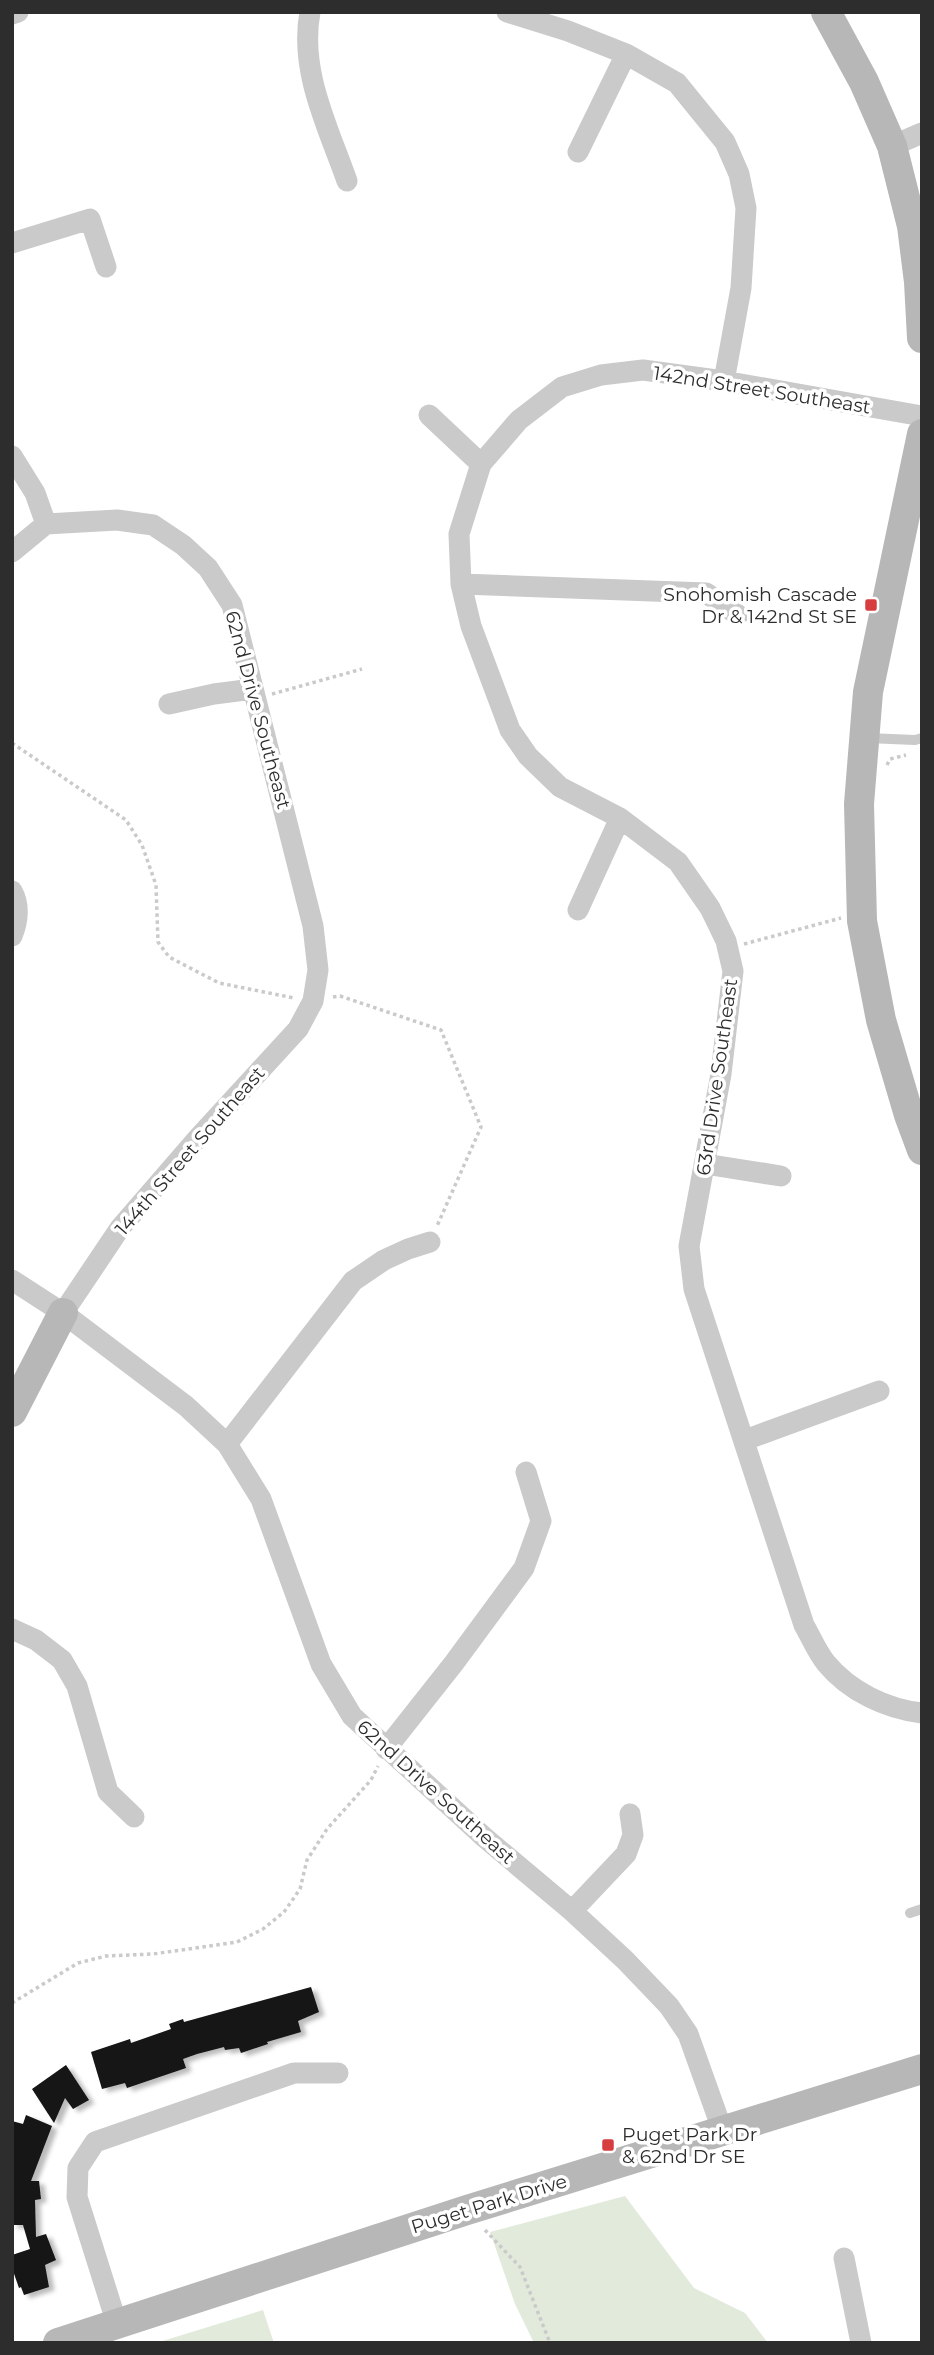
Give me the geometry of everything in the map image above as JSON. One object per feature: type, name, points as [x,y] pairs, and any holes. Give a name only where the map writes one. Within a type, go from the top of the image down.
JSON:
[{"type":"street","points":[[12,14],[18,12]]},
{"type":"street","points":[[310,12],[306,46],[310,76],[348,181]]},
{"type":"street","points":[[507,12],[569,31],[626,54],[677,83],[725,142],[739,174],[746,208],[741,288],[724,381]]},
{"type":"street","points":[[826,12],[864,82],[892,146],[912,226],[922,338]]},
{"type":"street","points":[[578,152],[626,54]]},
{"type":"street","points":[[892,146],[922,133]]},
{"type":"street","points":[[15,241],[90,219],[106,267]]},
{"type":"street","name":"142nd Street Southeast","points":[[562,387],[601,375],[643,370],[724,381],[922,416]]},
{"type":"street","name":"63rd Drive Southeast","points":[[562,387],[519,419],[481,464],[459,534],[461,584],[471,626],[510,730],[528,756],[560,787],[620,818],[678,862],[710,908],[728,948],[733,971],[721,1074],[689,1246],[694,1289],[804,1625],[826,1663],[851,1686],[881,1704],[916,1713]]},
{"type":"street","points":[[429,415],[481,464]]},
{"type":"street","points":[[922,434],[868,691],[859,804],[862,913],[881,1020],[922,1150]]},
{"type":"street","points":[[12,456],[35,493],[46,524],[12,552]]},
{"type":"street","name":"62nd Drive Southeast","points":[[46,524],[117,520],[153,525],[183,545],[208,568],[232,605],[313,926],[317,971],[313,1001],[298,1028]]},
{"type":"street","points":[[461,584],[706,593],[738,615]]},
{"type":"street","points":[[169,704],[253,689]]},
{"type":"street","points":[[578,910],[620,818]]},
{"type":"street","points":[[12,891],[15,894],[18,921],[12,936]]},
{"type":"street","name":"144th Street Southeast","points":[[63,1313],[120,1228],[298,1028]]},
{"type":"street","points":[[705,1164],[781,1177]]},
{"type":"street","points":[[227,1444],[353,1281],[384,1260],[429,1242]]},
{"type":"street","name":"62nd Drive Southeast","points":[[12,1280],[63,1313],[186,1406],[227,1444],[261,1499],[321,1664],[352,1716],[484,1837],[572,1911],[669,2006],[692,2043],[723,2132]]},
{"type":"street","points":[[12,1412],[63,1313]]},
{"type":"street","points":[[745,1440],[879,1391]]},
{"type":"street","points":[[386,1749],[524,1568],[541,1521],[526,1472]]},
{"type":"street","points":[[12,1629],[36,1640],[62,1660],[77,1686],[107,1792],[134,1816]]},
{"type":"street","points":[[572,1911],[626,1854],[634,1835],[630,1814]]},
{"type":"street","name":"Puget Park Drive","points":[[58,2343],[467,2210],[922,2069]]},
{"type":"street","points":[[117,2323],[77,2197],[78,2168],[95,2142],[294,2073],[338,2073]]},
{"type":"street","points":[[844,2258],[861,2343]]},
{"type":"lane","points":[[864,738],[922,738]]},
{"type":"lane","points":[[910,1913],[922,1909]]},
{"type":"path","points":[[253,689],[270,695],[362,669]]},
{"type":"path","points":[[12,743],[126,820],[142,845],[156,885],[158,942],[169,957],[219,983],[313,1001],[340,996],[441,1030],[481,1127],[429,1242]]},
{"type":"path","points":[[862,768],[884,772],[890,759],[913,754]]},
{"type":"path","points":[[728,948],[862,913]]},
{"type":"path","points":[[12,2003],[78,1963],[106,1956],[164,1952],[237,1942],[263,1929],[284,1912],[300,1889],[307,1860],[327,1829],[371,1780],[386,1749]]},
{"type":"path","points":[[467,2210],[520,2267],[550,2343]]},
{"type":"shaded area","points":[[625,2196],[694,2288],[745,2313],[768,2343],[534,2343],[515,2304],[490,2232]]},
{"type":"shaded area","points":[[263,2310],[274,2343],[156,2343]]},
{"type":"building","points":[[311,1987],[319,2012],[298,2021],[301,2032],[241,2053],[239,2048],[225,2050],[224,2047],[197,2054],[183,2059],[186,2068],[127,2088],[125,2083],[102,2089],[91,2052],[130,2039],[131,2043],[171,2029],[169,2024],[183,2019],[184,2022]]},
{"type":"building","points":[[66,2065],[89,2100],[73,2109],[65,2098],[54,2123],[32,2089]]},
{"type":"building","points":[[26,2115],[52,2126],[31,2181],[39,2181],[41,2199],[35,2200],[36,2237],[46,2234],[56,2260],[45,2265],[49,2287],[24,2295],[12,2268],[12,2255],[30,2249],[23,2225],[12,2225],[12,2121],[23,2124]]},
{"type":"place","name":"Snohomish Cascade Dr & 142nd St SE","points":[[871,605]]},
{"type":"place","name":"Puget Park Dr & 62nd Dr SE","points":[[608,2145]]}]
